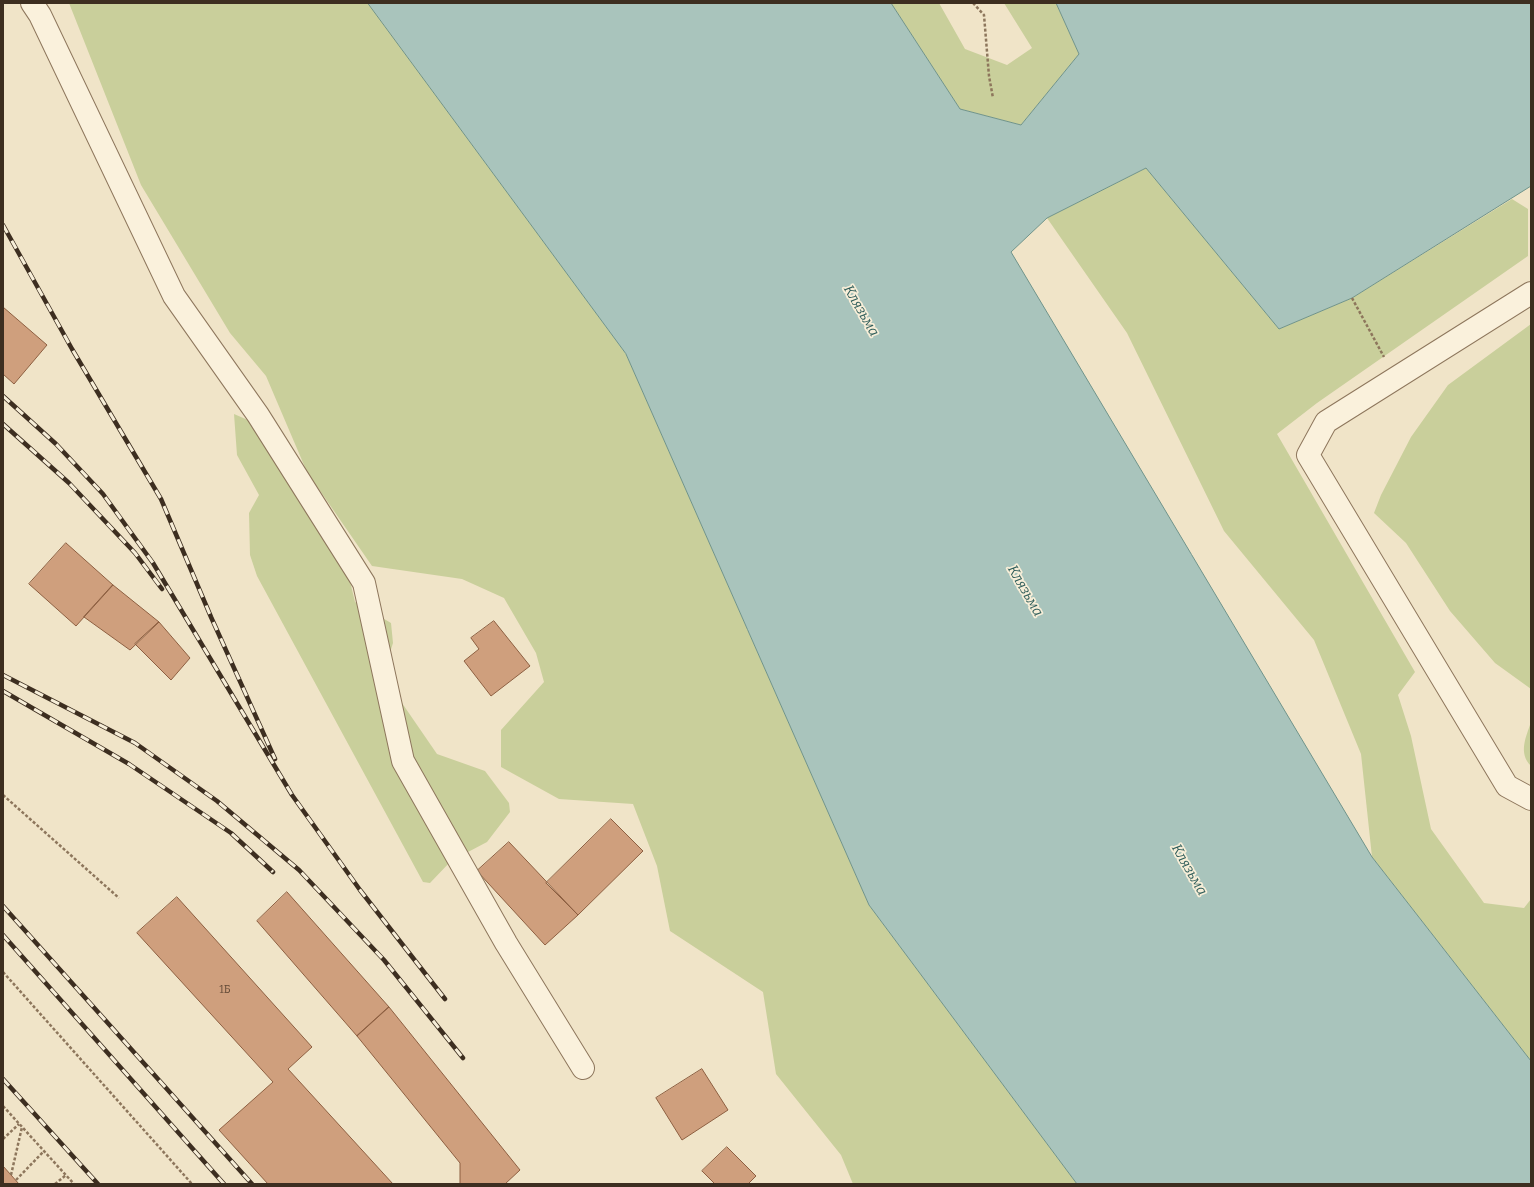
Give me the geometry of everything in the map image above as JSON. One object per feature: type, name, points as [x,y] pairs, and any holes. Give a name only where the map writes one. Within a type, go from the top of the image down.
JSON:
[{"type":"lane","points":[[32,3],[40,15],[174,296],[258,415],[364,583],[403,760],[506,943],[583,1068]]},
{"type":"lane","points":[[1531,294],[1326,422],[1308,455],[1507,786],[1531,799]]},
{"type":"path","points":[[973,3],[984,15],[987,33],[989,76],[993,98]]},
{"type":"path","points":[[1352,298],[1396,378]]},
{"type":"path","points":[[3,795],[119,898]]},
{"type":"path","points":[[3,972],[192,1184]]},
{"type":"path","points":[[3,1106],[74,1184]]},
{"type":"path","points":[[3,1139],[19,1124]]},
{"type":"path","points":[[11,1175],[22,1127]]},
{"type":"path","points":[[16,1180],[44,1151]]},
{"type":"path","points":[[55,1184],[66,1175]]},
{"type":"green space","points":[[69,3],[368,3],[626,354],[869,905],[1077,1184],[853,1184],[841,1155],[776,1074],[763,992],[670,931],[657,866],[633,804],[559,799],[501,767],[501,730],[544,682],[536,653],[504,598],[462,579],[372,566],[307,472],[266,376],[230,333],[141,185]]},
{"type":"green space","points":[[891,3],[939,3],[965,49],[1007,65],[1032,48],[1004,3],[1056,3],[1079,54],[1021,125],[960,109]]},
{"type":"green space","points":[[1146,168],[1279,329],[1352,298],[1512,199],[1528,209],[1528,256],[1317,403],[1277,434],[1415,672],[1398,695],[1411,736],[1431,829],[1484,903],[1524,908],[1531,899],[1531,1061],[1372,857],[1361,754],[1314,640],[1224,531],[1127,333],[1047,218]]},
{"type":"green space","points":[[1531,324],[1531,689],[1495,663],[1450,611],[1406,543],[1374,513],[1381,495],[1411,437],[1448,385]]},
{"type":"green space","points":[[234,414],[271,430],[348,573],[355,602],[391,623],[393,643],[385,668],[393,690],[437,754],[485,771],[509,803],[510,812],[487,842],[451,861],[430,883],[423,882],[257,576],[250,555],[249,513],[259,495],[237,455]]},
{"type":"green space","points":[[1531,722],[1531,766],[1525,756],[1524,745]]},
{"type":"water","name":"Клязьма","points":[[368,3],[891,3],[960,109],[1021,125],[1079,54],[1056,3],[1531,3],[1531,186],[1352,298],[1279,329],[1146,168],[1047,218],[1011,252],[1372,857],[1531,1061],[1531,1184],[1077,1184],[869,905],[626,354]]},
{"type":"building","points":[[3,307],[47,345],[14,384],[3,374]]},
{"type":"building","points":[[66,543],[113,585],[76,626],[29,584]]},
{"type":"building","points":[[113,585],[159,622],[130,650],[84,617]]},
{"type":"building","points":[[494,621],[530,666],[491,696],[464,661],[479,649],[471,638]]},
{"type":"building","points":[[159,622],[190,658],[171,680],[135,644]]},
{"type":"building","points":[[611,819],[643,851],[578,915],[546,883]]},
{"type":"building","points":[[509,842],[578,915],[545,945],[477,871]]},
{"type":"building","points":[[287,892],[389,1007],[357,1036],[257,921]]},
{"type":"building","points":[[177,897],[312,1047],[288,1069],[393,1184],[268,1184],[219,1130],[273,1082],[137,933]]},
{"type":"building","points":[[389,1007],[520,1170],[505,1184],[460,1184],[460,1163],[357,1036]]},
{"type":"building","points":[[702,1069],[728,1110],[682,1140],[656,1098]]},
{"type":"building","points":[[727,1147],[756,1176],[748,1184],[715,1184],[702,1171]]},
{"type":"building","points":[[3,1166],[19,1184],[3,1184]]},
{"type":"railway","points":[[3,225],[72,349],[161,499],[211,617],[275,759]]},
{"type":"railway","points":[[3,396],[56,444],[103,494],[153,563],[292,795],[360,890],[445,999]]},
{"type":"railway","points":[[3,424],[69,483],[135,553],[162,589]]},
{"type":"railway","points":[[3,675],[135,743],[217,801],[299,870],[384,960],[463,1058]]},
{"type":"railway","points":[[3,691],[129,764],[231,833],[273,872]]},
{"type":"railway","points":[[3,906],[252,1184]]},
{"type":"railway","points":[[3,935],[224,1184]]},
{"type":"railway","points":[[3,1079],[98,1184]]}]
